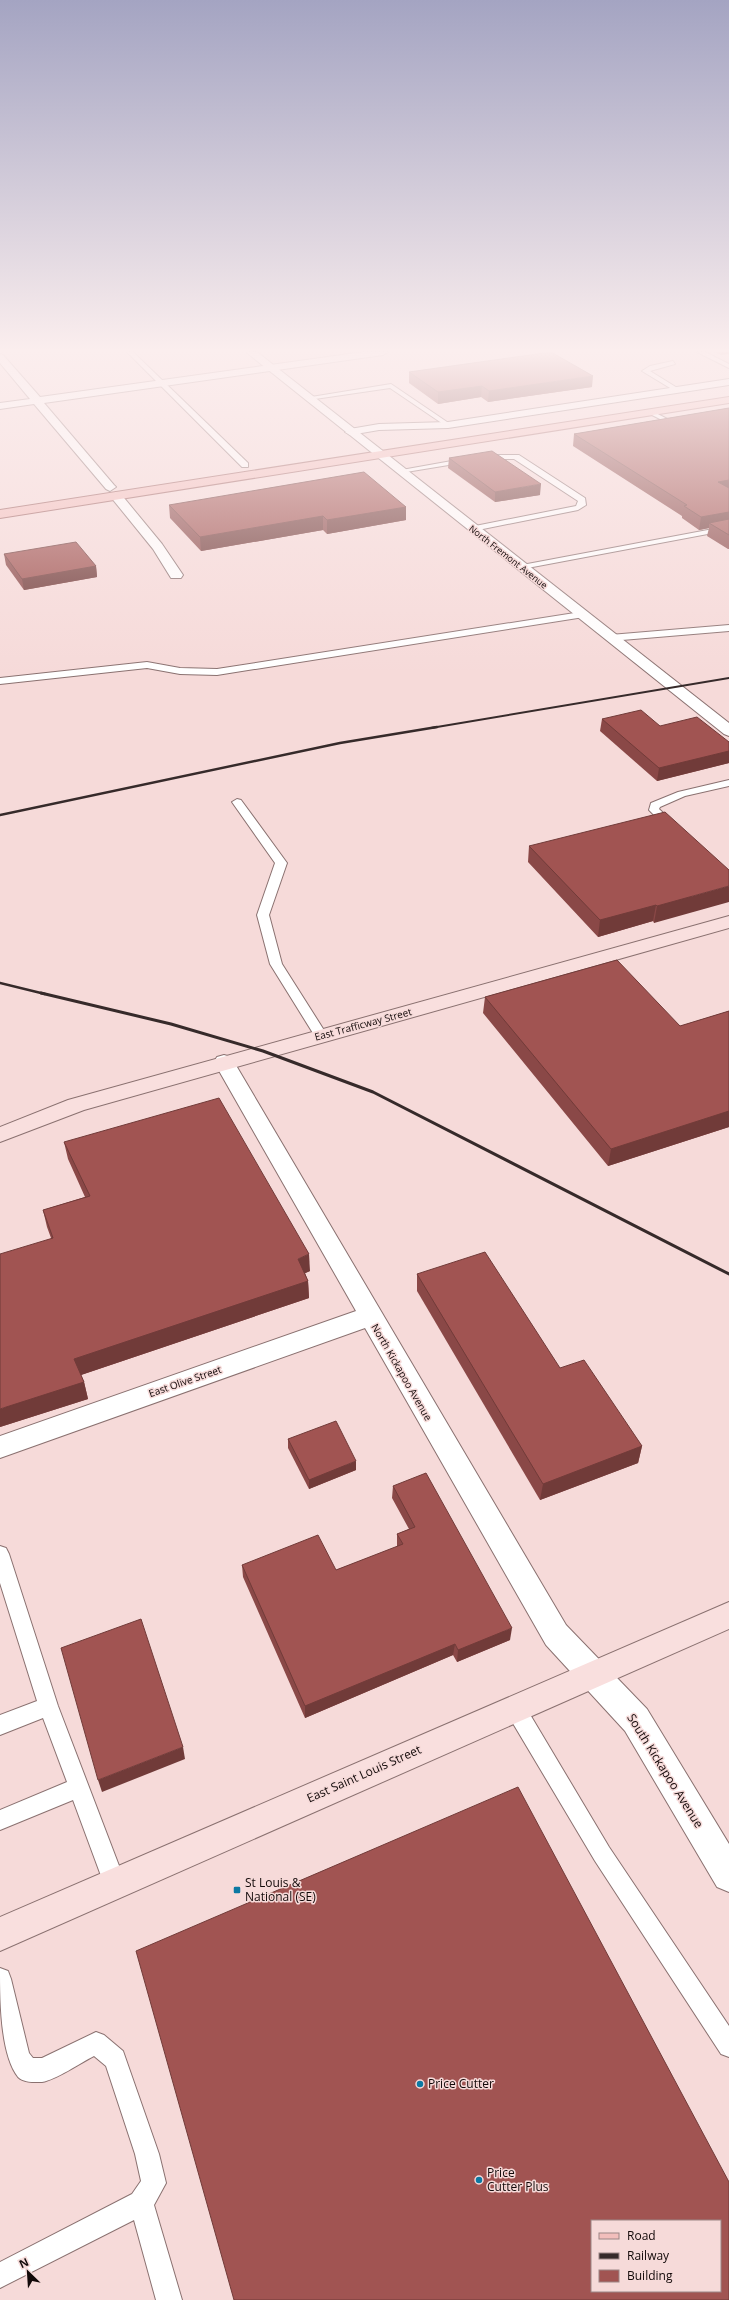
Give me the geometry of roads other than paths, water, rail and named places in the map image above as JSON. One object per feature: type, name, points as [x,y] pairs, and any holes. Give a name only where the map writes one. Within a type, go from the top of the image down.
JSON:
[{"type":"main road","points":[[0,514],[245,465],[293,459]]},
{"type":"main road","points":[[0,504],[113,491],[314,459]]},
{"type":"main road","name":"East Trafficway Street","points":[[0,1135],[76,1105],[224,1062],[729,922]]},
{"type":"main road","name":"East Saint Louis Street","points":[[0,1934],[593,1673],[729,1615]]},
{"type":"street","points":[[87,459],[158,547],[176,575]]},
{"type":"street","name":"North Fremont Avenue","points":[[385,459],[729,731]]},
{"type":"street","name":"North Kickapoo Avenue","points":[[224,1062],[556,1635],[593,1673]]},
{"type":"street","name":"East Olive Street","points":[[0,1447],[370,1316]]},
{"type":"street","name":"South Kickapoo Avenue","points":[[593,1673],[636,1720],[729,1875]]},
{"type":"lane","points":[[239,459],[245,465]]},
{"type":"lane","points":[[400,471],[471,459]]},
{"type":"lane","points":[[473,530],[578,508],[582,505],[582,500],[520,459]]},
{"type":"lane","points":[[522,568],[729,528]]},
{"type":"lane","points":[[0,681],[99,669],[147,665],[180,671],[217,672],[581,615]]},
{"type":"lane","points":[[610,638],[729,628]]},
{"type":"lane","points":[[681,836],[654,810],[655,805],[682,794],[729,783]]},
{"type":"lane","points":[[237,802],[281,863],[263,915],[276,964],[321,1035]]},
{"type":"lane","points":[[0,1554],[48,1706],[77,1788],[114,1884]]},
{"type":"lane","points":[[0,1725],[48,1706]]},
{"type":"lane","points":[[515,1708],[602,1854],[729,2046]]},
{"type":"lane","points":[[0,1820],[77,1788]]},
{"type":"lane","points":[[0,1979],[19,2058],[27,2070],[43,2070],[96,2043],[115,2059],[147,2154],[154,2183],[142,2202],[0,2275]]},
{"type":"lane","points":[[142,2202],[169,2300]]},
{"type":"railway","points":[[435,727],[729,678]]},
{"type":"railway","points":[[0,815],[340,743],[435,727]]},
{"type":"railway","points":[[0,983],[45,994]]},
{"type":"railway","points":[[41,993],[171,1024],[263,1051],[373,1092],[729,1274]]},
{"type":"place","name":"St Louis & National (SE)","points":[[237,1890]]},
{"type":"place","name":"Price Cutter","points":[[420,2084]]},
{"type":"place","name":"Price Cutter Plus","points":[[479,2180]]}]
